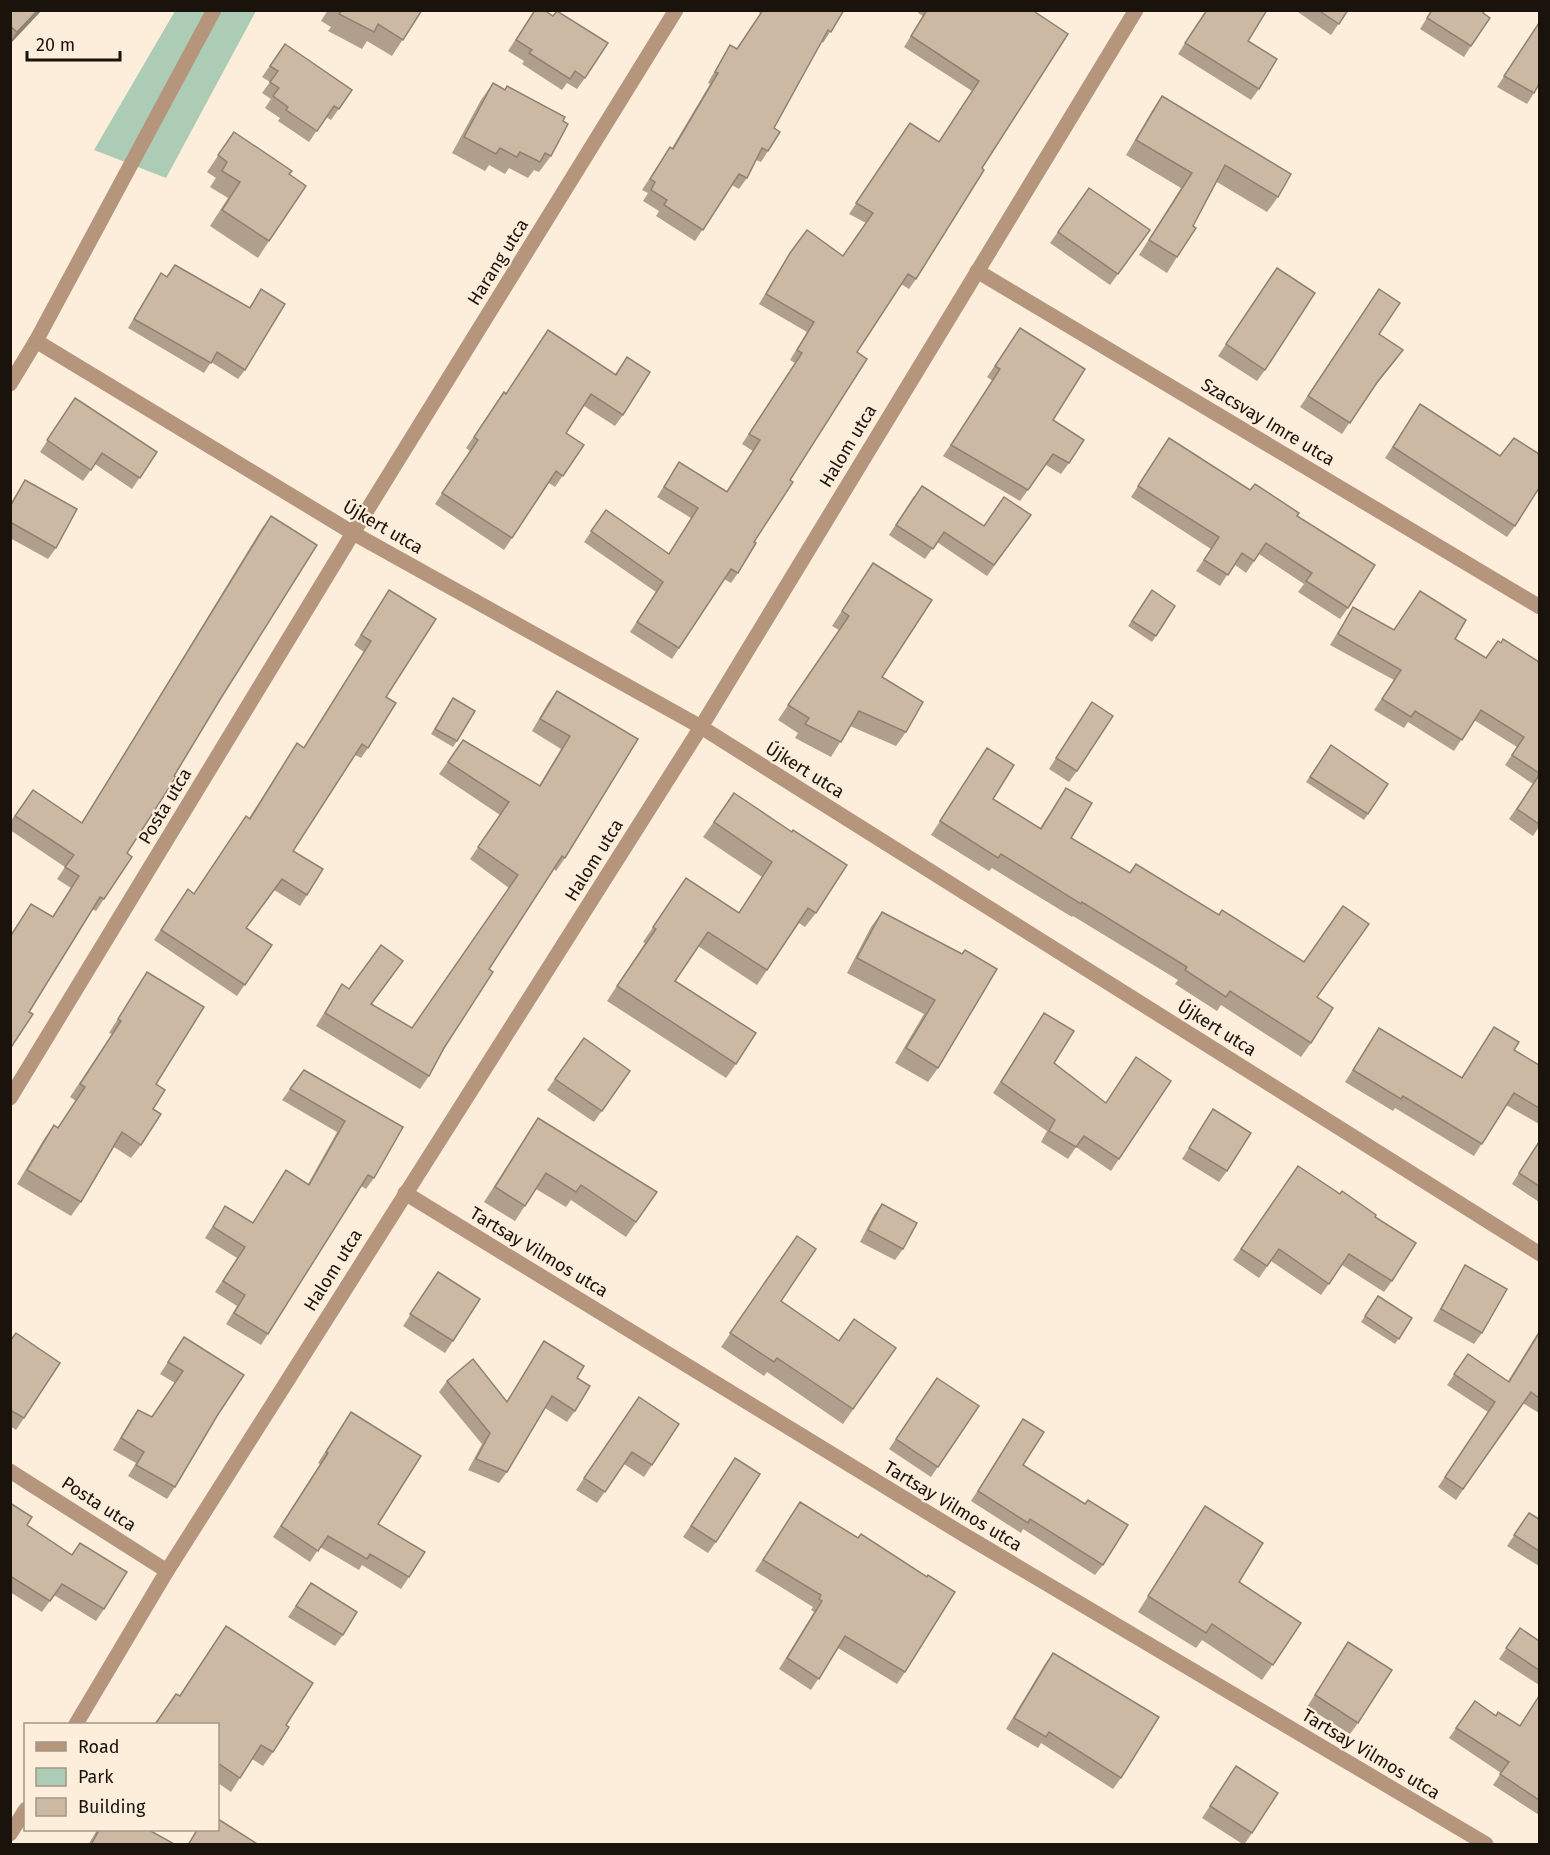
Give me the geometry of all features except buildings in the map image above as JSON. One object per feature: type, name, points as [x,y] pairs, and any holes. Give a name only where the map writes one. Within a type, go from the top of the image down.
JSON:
[{"type":"street","points":[[10,384],[36,341],[214,10]]},
{"type":"street","name":"Harang utca","points":[[353,533],[676,10]]},
{"type":"street","name":"Halom utca","points":[[77,1723],[167,1571],[701,727],[1136,10]]},
{"type":"street","name":"Szacsvay Imre utca","points":[[977,271],[1539,607]]},
{"type":"street","name":"Újkert utca","points":[[36,341],[353,533],[701,727],[1539,1254]]},
{"type":"street","name":"Posta utca","points":[[10,1098],[353,533]]},
{"type":"street","name":"Tartsay Vilmos utca","points":[[405,1193],[966,1536],[1486,1845]]},
{"type":"street","name":"Posta utca","points":[[10,1471],[167,1571]]},
{"type":"street","points":[[10,1834],[24,1812]]},
{"type":"green space","points":[[175,11],[256,11],[166,178],[94,150]]}]
